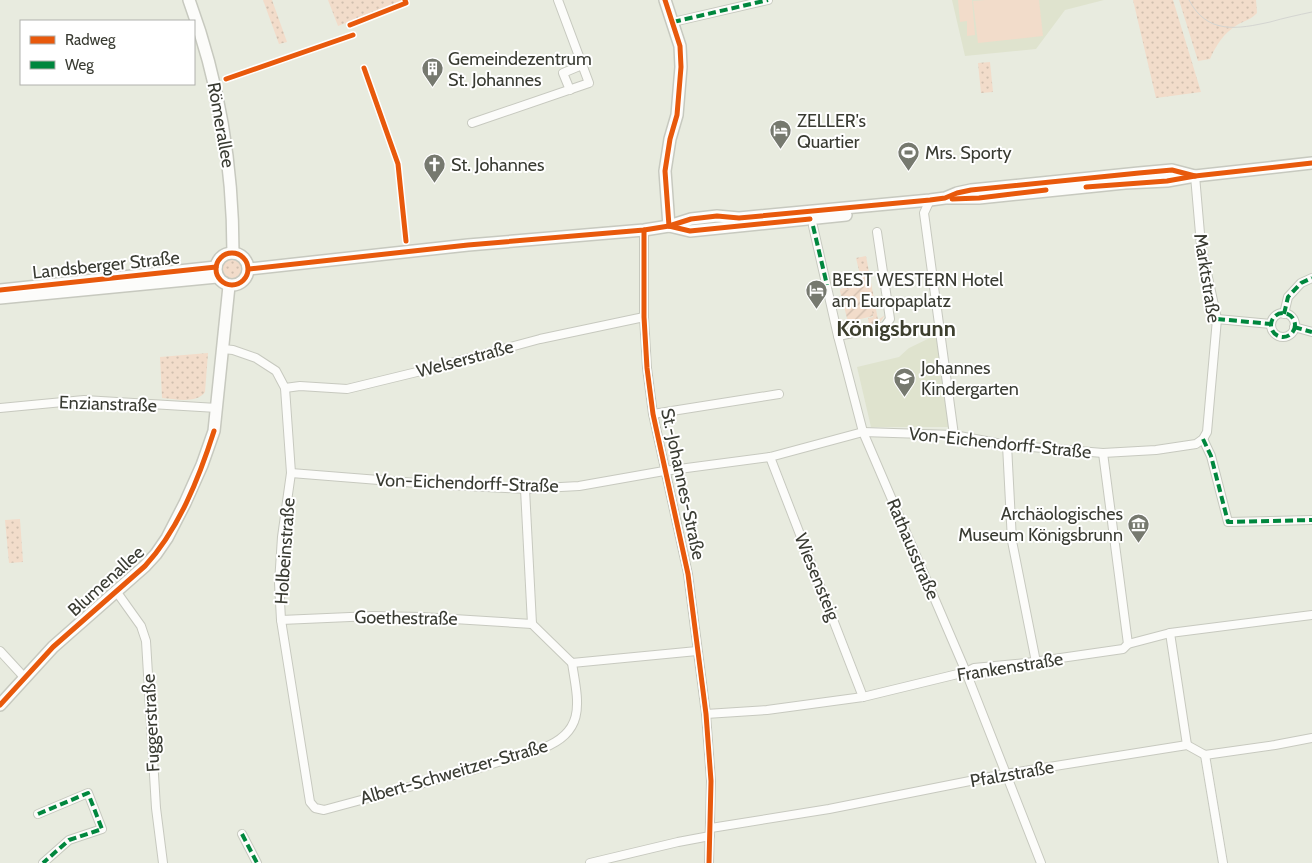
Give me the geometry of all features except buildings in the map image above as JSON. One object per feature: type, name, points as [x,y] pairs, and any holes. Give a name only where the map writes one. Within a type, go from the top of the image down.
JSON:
[{"type":"street","name":"Römerallee","points":[[189,0],[203,41],[223,124],[232,201],[233,253]]},
{"type":"street","points":[[472,123],[589,83],[558,0]]},
{"type":"street","points":[[665,0],[680,46],[681,67],[676,115],[665,171],[669,226]]},
{"type":"street","points":[[673,22],[768,0]]},
{"type":"street","points":[[570,90],[563,73],[582,65]]},
{"type":"street","points":[[249,269],[461,246],[644,230],[669,226],[689,219],[717,216],[739,218],[945,198],[961,200],[1154,177],[1246,172],[1312,163]]},
{"type":"street","name":"Marktstraße","points":[[1194,176],[1201,245],[1217,319],[1211,401],[1207,432],[1203,439]]},
{"type":"street","points":[[669,226],[690,231],[705,230],[913,208],[930,200]]},
{"type":"street","points":[[930,200],[924,213],[954,435]]},
{"type":"street","points":[[703,218],[700,224],[705,230]]},
{"type":"street","name":"Rathausstraße","points":[[813,226],[838,336],[863,432],[966,672],[1041,863]]},
{"type":"street","name":"St.-Johannes-Straße","points":[[644,230],[644,317],[647,368],[653,414],[664,471],[684,554],[706,714],[711,775],[709,863]]},
{"type":"street","points":[[838,336],[885,326],[890,318],[877,232]]},
{"type":"street","points":[[233,253],[242,256],[246,260],[249,269],[243,282],[234,286],[229,286],[220,281],[216,272],[220,258],[223,255],[233,253]]},
{"type":"street","name":"Landsberger Straße","points":[[0,290],[216,272]]},
{"type":"street","name":"Landsberger Straße","points":[[0,298],[216,272]]},
{"type":"street","points":[[1284,314],[1288,297],[1301,283],[1312,278]]},
{"type":"street","name":"Blumenallee","points":[[0,705],[75,626],[145,566],[167,538],[202,464],[214,430],[229,286]]},
{"type":"street","points":[[1284,314],[1293,320],[1294,327],[1291,334],[1281,337],[1272,331],[1271,324],[1274,317],[1284,314]]},
{"type":"street","name":"Welserstraße","points":[[285,388],[300,386],[347,389],[540,339],[644,317]]},
{"type":"street","points":[[1217,319],[1271,324]]},
{"type":"street","points":[[1294,327],[1312,332]]},
{"type":"street","points":[[223,349],[233,350],[256,358],[276,371],[285,388]]},
{"type":"street","name":"Holbeinstraße","points":[[285,388],[291,473],[282,537],[279,583],[281,620],[310,802],[315,808],[324,810]]},
{"type":"street","points":[[653,414],[779,394]]},
{"type":"street","name":"Enzianstraße","points":[[0,408],[84,400],[138,405],[217,408]]},
{"type":"street","name":"Von-Eichendorff-Straße","points":[[291,473],[429,484],[525,489],[579,486],[664,471],[770,458],[863,432],[954,435],[1006,445],[1103,453],[1173,448],[1196,444],[1203,439]]},
{"type":"street","points":[[1203,439],[1212,456],[1228,522],[1312,520]]},
{"type":"street","points":[[1006,445],[1012,541],[1021,595],[1036,662]]},
{"type":"street","points":[[1103,453],[1128,644]]},
{"type":"street","name":"Wiesensteig","points":[[770,458],[864,697]]},
{"type":"street","points":[[525,489],[532,624],[572,663],[697,650]]},
{"type":"street","name":"Fuggerstraße","points":[[116,591],[141,626],[146,641],[156,808],[162,863]]},
{"type":"street","name":"Frankenstraße","points":[[706,714],[768,710],[864,697],[966,672],[974,668],[1036,662],[1123,649],[1128,644],[1170,633],[1312,615]]},
{"type":"street","name":"Goethestraße","points":[[281,620],[373,616],[424,617],[532,624]]},
{"type":"street","points":[[1170,633],[1187,745],[1205,755],[1312,738]]},
{"type":"street","points":[[0,651],[24,678]]},
{"type":"street","name":"Albert-Schweitzer-Straße","points":[[324,810],[476,768],[558,742],[571,730],[577,716],[577,697],[572,663]]},
{"type":"street","name":"Pfalzstraße","points":[[590,863],[711,832],[829,808],[1005,774],[1187,745]]},
{"type":"street","points":[[1205,755],[1223,863]]},
{"type":"street","points":[[38,814],[88,793],[102,829],[69,840],[43,863]]},
{"type":"street","points":[[242,834],[257,863]]},
{"type":"shaded area","points":[[263,0],[272,0],[287,42],[279,44]]},
{"type":"shaded area","points":[[328,0],[407,0],[338,26]]},
{"type":"shaded area","points":[[952,0],[1104,0],[1065,10],[1036,49],[965,56]]},
{"type":"shaded area","points":[[958,0],[972,0],[975,35],[967,36],[967,21],[960,22]]},
{"type":"shaded area","points":[[1039,0],[1043,36],[978,43],[973,1]]},
{"type":"shaded area","points":[[1133,0],[1173,0],[1201,92],[1156,98]]},
{"type":"shaded area","points":[[1179,0],[1256,0],[1257,13],[1228,32],[1218,44],[1210,59],[1198,61]]},
{"type":"shaded area","points":[[990,62],[993,92],[981,93],[978,63]]},
{"type":"shaded area","points":[[866,256],[878,320],[885,315],[879,324],[869,326],[868,318],[873,317],[867,286],[840,291],[840,289],[862,283],[856,258]]},
{"type":"shaded area","points":[[232,258],[242,265],[243,269],[236,279],[232,280],[222,273],[221,269],[228,259]]},
{"type":"shaded area","points":[[867,286],[873,316],[848,322],[840,291]]},
{"type":"shaded area","name":"Johannes Kindergarten","points":[[936,335],[950,427],[871,427],[857,367],[899,357],[909,348]]},
{"type":"shaded area","points":[[208,353],[205,392],[201,396],[185,400],[162,398],[160,357]]},
{"type":"shaded area","points":[[20,519],[23,562],[9,563],[5,520]]},
{"type":"tram line","points":[[1189,0],[1196,11],[1205,19],[1224,27],[1258,24],[1312,12]]},
{"type":"marked path","points":[[673,22],[768,0]]},
{"type":"marked path","points":[[813,226],[827,285]]},
{"type":"marked path","points":[[1284,314],[1288,297],[1301,283],[1312,278]]},
{"type":"marked path","points":[[1283,313],[1291,317],[1295,325],[1291,333],[1283,337],[1275,333],[1271,325],[1275,317],[1283,313]]},
{"type":"marked path","points":[[1217,319],[1271,324]]},
{"type":"marked path","points":[[1294,327],[1312,332]]},
{"type":"marked path","points":[[1203,439],[1211,456],[1228,522],[1312,520]]},
{"type":"marked path","points":[[38,814],[88,793],[102,829],[69,840],[43,863]]},
{"type":"marked path","points":[[242,834],[257,863]]},
{"type":"cycle path","points":[[350,25],[406,3],[405,0]]},
{"type":"cycle path","points":[[665,0],[680,46],[681,67],[677,115],[670,139],[665,171],[669,226]]},
{"type":"cycle path","points":[[226,79],[353,35]]},
{"type":"cycle path","points":[[364,68],[398,164],[406,241]]},
{"type":"cycle path","points":[[1086,187],[1167,181],[1195,176],[1312,163]]},
{"type":"cycle path","points":[[249,269],[468,245],[644,230],[669,226],[691,219],[717,216],[739,218],[930,200],[945,198],[971,190],[1139,173],[1172,170],[1195,176]]},
{"type":"cycle path","points":[[952,199],[979,198],[1046,190]]},
{"type":"cycle path","points":[[669,226],[690,231],[810,219]]},
{"type":"cycle path","points":[[644,230],[644,317],[647,368],[653,414],[688,574],[706,714],[711,781],[709,863]]},
{"type":"cycle path","points":[[232,253],[244,257],[248,269],[244,281],[232,285],[220,281],[216,269],[220,257],[232,253]]},
{"type":"cycle path","points":[[0,290],[216,267]]},
{"type":"cycle path","points":[[0,705],[53,647],[145,566],[157,552],[187,502],[202,467],[214,431]]},
{"type":"place","name":"Gemeindezentrum St. Johannes","points":[[432,88]]},
{"type":"place","name":"ZELLER's Quartier","points":[[781,150]]},
{"type":"place","name":"Mrs. Sporty","points":[[909,172]]},
{"type":"place","name":"St. Johannes","points":[[435,184]]},
{"type":"place","name":"BEST WESTERN Hotel am Europaplatz","points":[[816,309]]},
{"type":"place","name":"Johannes Kindergarten","points":[[905,397]]},
{"type":"place","name":"Archäologisches Museum Königsbrunn","points":[[1139,543]]},
{"type":"district","name":"Königsbrunn","points":[[896,328]]}]
